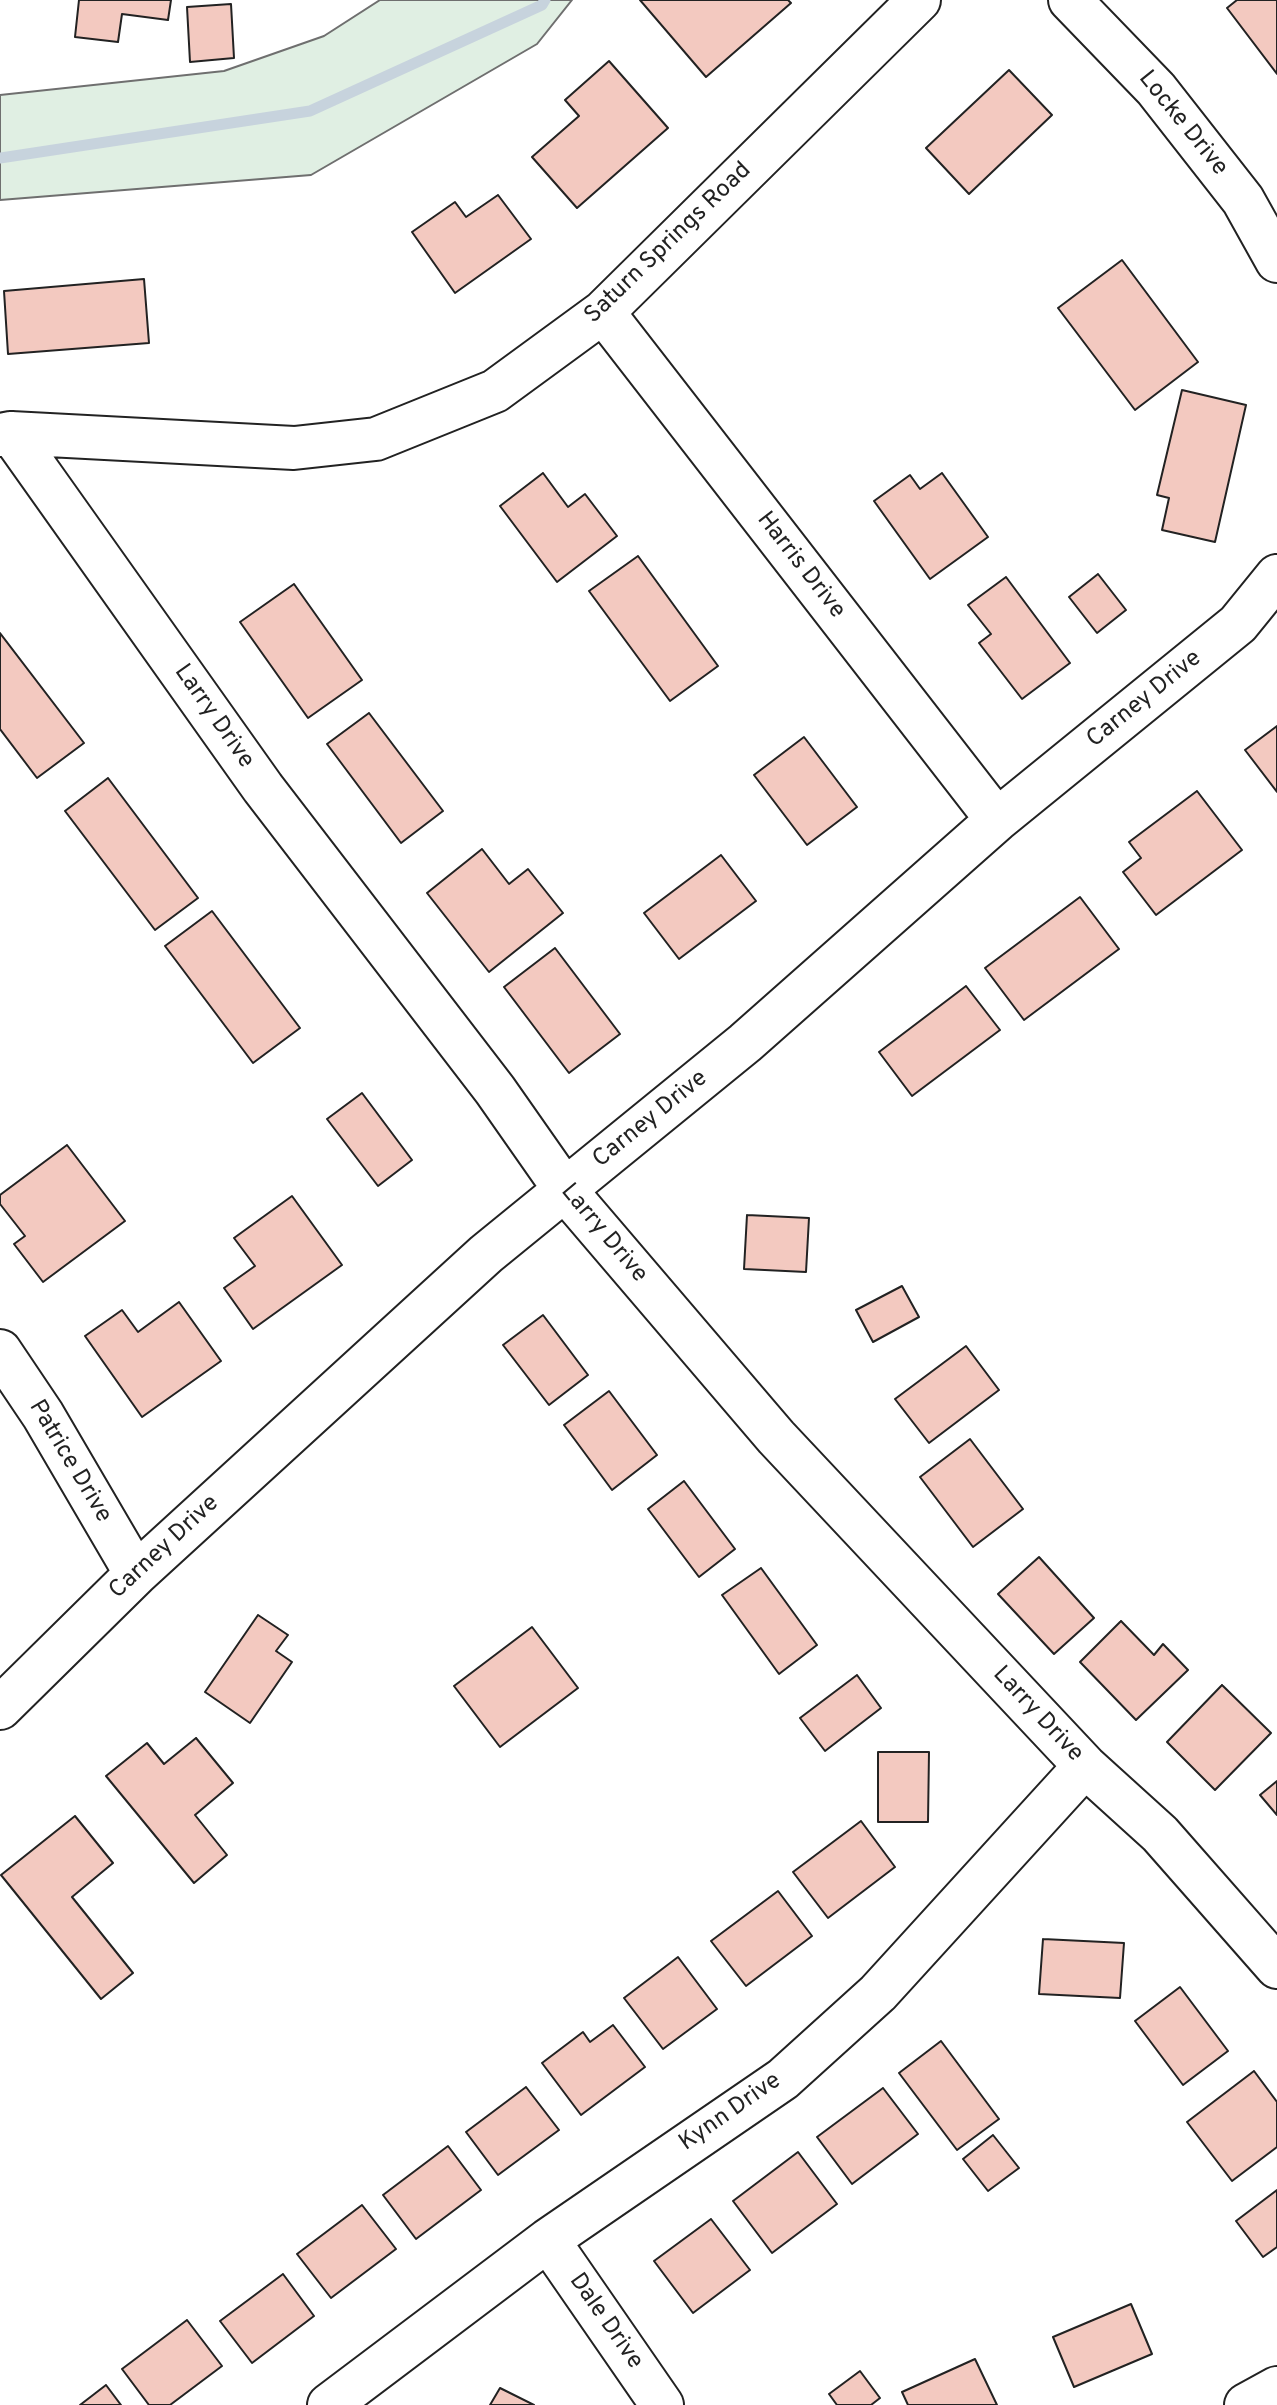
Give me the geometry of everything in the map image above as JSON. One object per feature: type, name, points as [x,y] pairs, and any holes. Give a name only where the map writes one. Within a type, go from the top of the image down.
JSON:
[{"type":"street","name":"Saturn Springs Road","points":[[6,434],[294,448],[376,439],[495,391],[603,312],[919,0]]},
{"type":"street","name":"Locke Drive","points":[[1070,0],[1156,89],[1243,200],[1277,261]]},
{"type":"street","name":"Harris Drive","points":[[603,312],[997,820]]},
{"type":"street","name":"Larry Drive","points":[[6,434],[263,788],[495,1090],[565,1190],[776,1437],[1085,1766],[1160,1834],[1277,1967]]},
{"type":"street","name":"Carney Drive","points":[[0,1708],[136,1574],[486,1254],[745,1043],[997,820],[1238,624],[1277,576]]},
{"type":"street","name":"Patrice Drive","points":[[0,1351],[43,1415],[136,1574]]},
{"type":"street","name":"Kynn Drive","points":[[329,2405],[548,2240],[783,2079],[878,1993],[1085,1766]]},
{"type":"street","name":"Dale Drive","points":[[548,2240],[662,2405]]},
{"type":"street","points":[[1246,2405],[1277,2388]]},
{"type":"green space","points":[[380,0],[572,0],[537,44],[311,175],[0,200],[0,95],[224,71],[324,36]]},
{"type":"building","points":[[79,0],[171,0],[168,20],[122,14],[118,42],[75,37]]},
{"type":"building","points":[[640,0],[788,0],[791,3],[706,77]]},
{"type":"building","points":[[1237,0],[1277,0],[1277,74],[1227,8]]},
{"type":"building","points":[[231,4],[234,58],[190,62],[187,7]]},
{"type":"building","points":[[609,61],[668,128],[577,208],[532,157],[579,116],[565,100]]},
{"type":"building","points":[[1009,70],[1052,115],[969,194],[926,148]]},
{"type":"building","points":[[498,195],[531,239],[455,293],[412,232],[455,202],[466,217]]},
{"type":"building","points":[[1122,260],[1198,362],[1135,410],[1058,308]]},
{"type":"building","points":[[144,279],[149,343],[8,354],[4,291]]},
{"type":"building","points":[[1182,390],[1246,405],[1215,542],[1162,530],[1169,498],[1157,495]]},
{"type":"building","points":[[543,473],[568,507],[585,494],[617,536],[557,582],[500,506]]},
{"type":"building","points":[[942,473],[988,537],[930,579],[874,501],[910,475],[920,489]]},
{"type":"building","points":[[638,556],[718,666],[670,701],[589,591]]},
{"type":"building","points":[[1098,574],[1126,610],[1097,633],[1069,597]]},
{"type":"building","points":[[1006,577],[1070,663],[1022,699],[979,643],[991,634],[968,605]]},
{"type":"building","points":[[294,584],[362,680],[308,718],[240,622]]},
{"type":"building","points":[[0,633],[84,743],[37,778],[0,729]]},
{"type":"building","points":[[369,713],[443,811],[401,843],[327,744]]},
{"type":"building","points":[[1277,726],[1277,792],[1245,750]]},
{"type":"building","points":[[804,737],[857,807],[807,845],[754,775]]},
{"type":"building","points":[[108,778],[198,898],[155,930],[65,811]]},
{"type":"building","points":[[1197,791],[1242,850],[1156,915],[1123,872],[1141,858],[1129,842]]},
{"type":"building","points":[[482,849],[509,884],[528,869],[563,913],[489,972],[427,893]]},
{"type":"building","points":[[721,855],[756,901],[679,959],[644,913]]},
{"type":"building","points":[[1080,897],[1119,949],[1024,1020],[985,968]]},
{"type":"building","points":[[212,911],[300,1028],[253,1063],[165,946]]},
{"type":"building","points":[[555,948],[620,1034],[569,1073],[504,987]]},
{"type":"building","points":[[966,986],[1000,1030],[912,1096],[879,1052]]},
{"type":"building","points":[[362,1093],[412,1160],[378,1186],[327,1119]]},
{"type":"building","points":[[67,1145],[125,1221],[43,1282],[14,1244],[25,1236],[0,1204],[0,1195]]},
{"type":"building","points":[[292,1196],[342,1265],[253,1329],[224,1288],[255,1266],[234,1238]]},
{"type":"building","points":[[747,1215],[809,1218],[806,1272],[744,1269]]},
{"type":"building","points":[[902,1286],[919,1317],[873,1342],[856,1310]]},
{"type":"building","points":[[179,1302],[221,1361],[142,1417],[85,1336],[122,1310],[138,1332]]},
{"type":"building","points":[[543,1315],[588,1375],[549,1405],[503,1345]]},
{"type":"building","points":[[966,1346],[999,1390],[929,1443],[895,1399]]},
{"type":"building","points":[[609,1391],[657,1455],[612,1490],[564,1425]]},
{"type":"building","points":[[970,1439],[1023,1509],[973,1547],[920,1477]]},
{"type":"building","points":[[684,1481],[735,1549],[699,1577],[648,1509]]},
{"type":"building","points":[[1039,1557],[1094,1618],[1054,1654],[998,1594]]},
{"type":"building","points":[[761,1568],[817,1645],[779,1674],[722,1595]]},
{"type":"building","points":[[258,1615],[288,1635],[276,1651],[292,1662],[250,1723],[205,1692]]},
{"type":"building","points":[[1121,1621],[1154,1655],[1163,1644],[1188,1670],[1136,1720],[1080,1662]]},
{"type":"building","points":[[532,1627],[578,1688],[500,1747],[454,1686]]},
{"type":"building","points":[[857,1675],[881,1708],[825,1751],[800,1718]]},
{"type":"building","points":[[1222,1685],[1271,1733],[1215,1790],[1167,1742]]},
{"type":"building","points":[[196,1738],[233,1783],[195,1815],[227,1855],[194,1883],[106,1776],[147,1743],[164,1764]]},
{"type":"building","points":[[878,1752],[929,1752],[928,1822],[878,1822]]},
{"type":"building","points":[[1277,1781],[1277,1815],[1260,1795]]},
{"type":"building","points":[[75,1816],[113,1863],[72,1897],[133,1973],[101,1999],[1,1875]]},
{"type":"building","points":[[861,1821],[895,1867],[828,1918],[793,1872]]},
{"type":"building","points":[[778,1891],[812,1936],[746,1986],[711,1941]]},
{"type":"building","points":[[1043,1939],[1124,1943],[1120,1998],[1039,1994]]},
{"type":"building","points":[[678,1957],[717,2009],[663,2049],[624,1998]]},
{"type":"building","points":[[1180,1987],[1228,2051],[1183,2085],[1135,2021]]},
{"type":"building","points":[[613,2025],[645,2067],[581,2115],[542,2063],[583,2032],[590,2042]]},
{"type":"building","points":[[941,2041],[999,2119],[957,2150],[899,2073]]},
{"type":"building","points":[[1254,2071],[1277,2102],[1277,2147],[1232,2181],[1187,2122]]},
{"type":"building","points":[[526,2087],[559,2130],[498,2175],[466,2132]]},
{"type":"building","points":[[883,2088],[918,2134],[852,2184],[817,2137]]},
{"type":"building","points":[[993,2135],[1019,2168],[988,2191],[963,2159]]},
{"type":"building","points":[[448,2146],[481,2190],[416,2239],[383,2195]]},
{"type":"building","points":[[798,2152],[837,2204],[772,2253],[733,2201]]},
{"type":"building","points":[[1277,2190],[1277,2247],[1263,2257],[1236,2221]]},
{"type":"building","points":[[362,2205],[396,2249],[331,2298],[297,2254]]},
{"type":"building","points":[[711,2219],[750,2270],[693,2313],[654,2261]]},
{"type":"building","points":[[283,2274],[314,2316],[252,2363],[220,2321]]},
{"type":"building","points":[[1131,2304],[1152,2354],[1074,2387],[1053,2337]]},
{"type":"building","points":[[187,2320],[222,2366],[170,2405],[149,2405],[122,2369]]},
{"type":"building","points":[[975,2359],[997,2405],[908,2405],[902,2392]]},
{"type":"building","points":[[860,2371],[880,2398],[871,2405],[837,2405],[829,2394]]},
{"type":"building","points":[[106,2385],[121,2405],[80,2405]]},
{"type":"building","points":[[500,2388],[534,2405],[490,2405]]},
{"type":"waterway","points":[[0,158],[310,111],[542,5],[545,0]]}]
